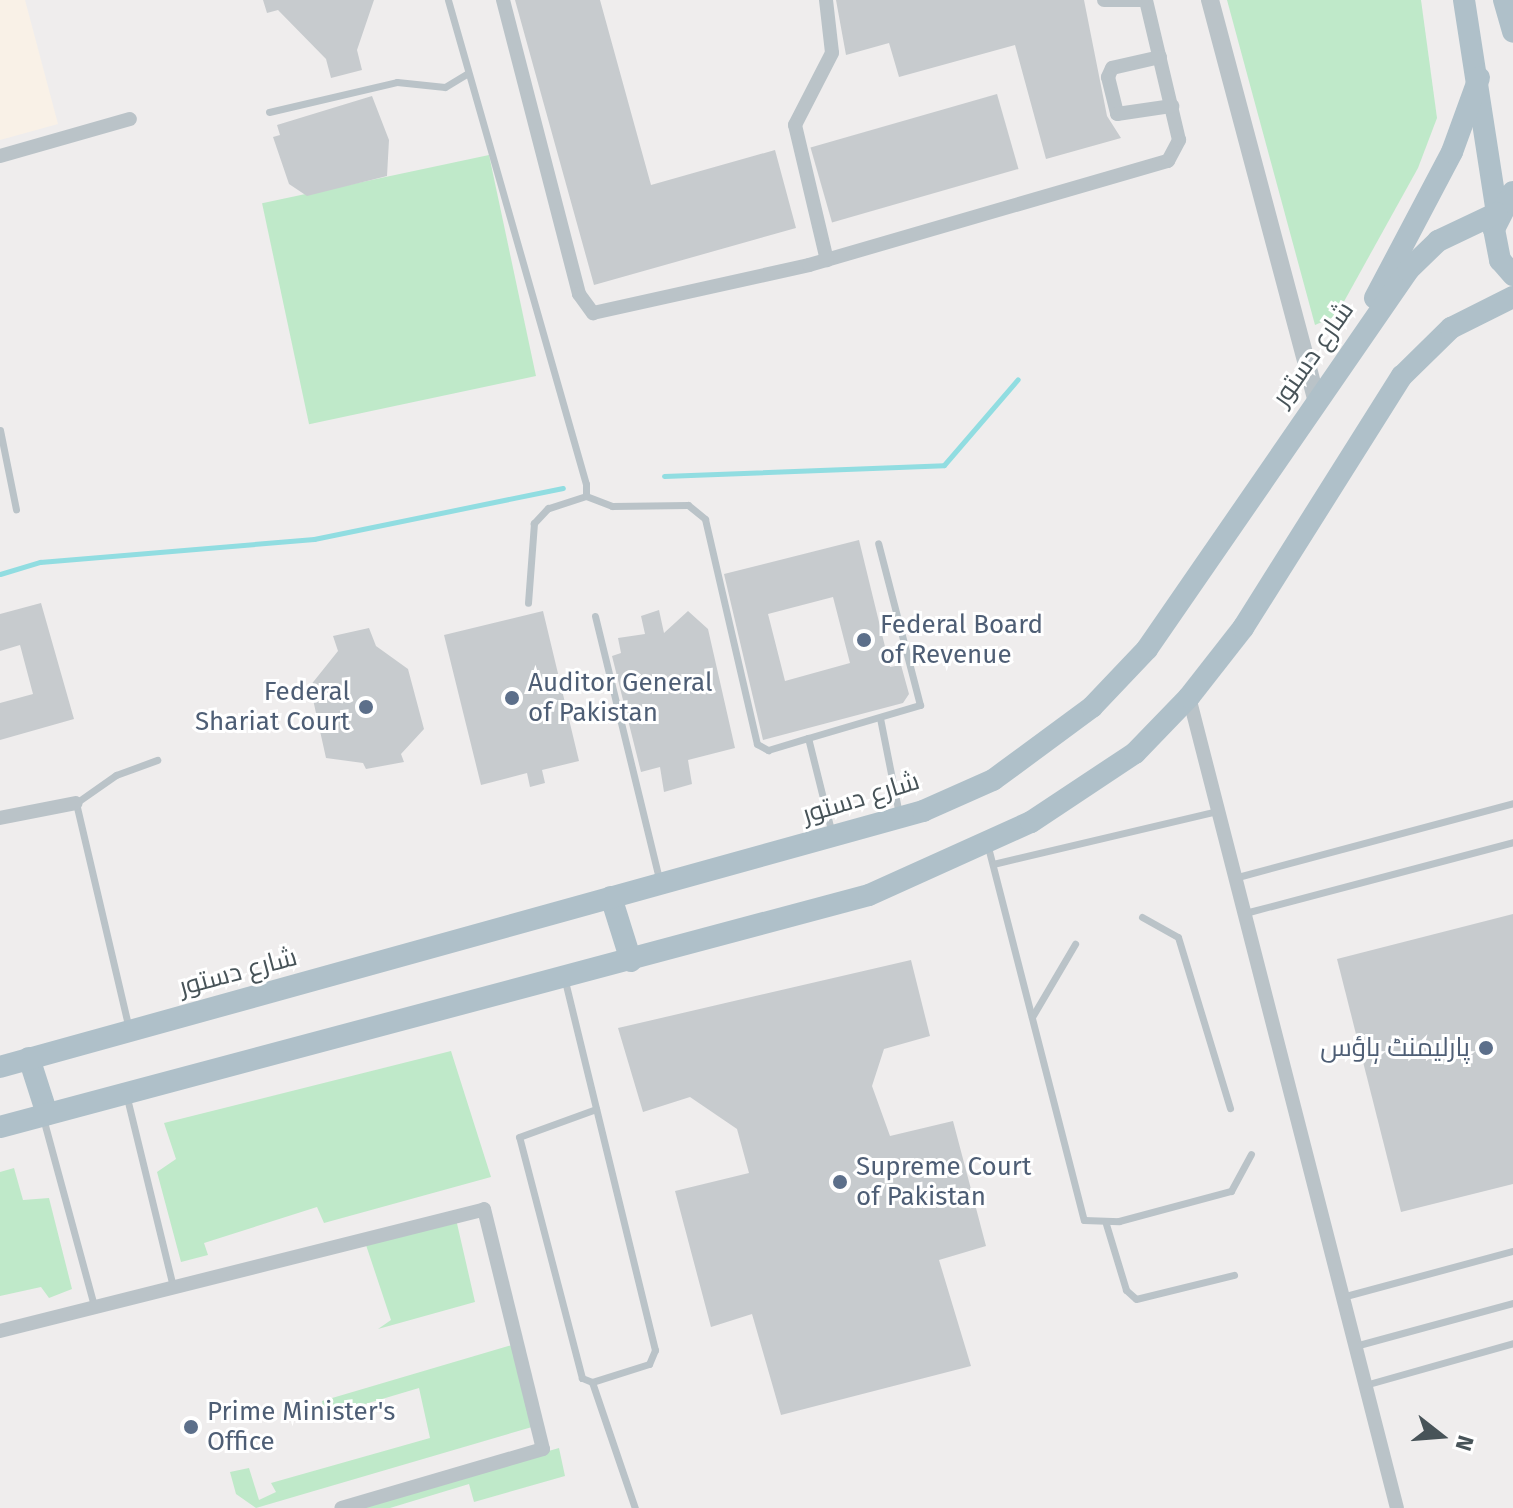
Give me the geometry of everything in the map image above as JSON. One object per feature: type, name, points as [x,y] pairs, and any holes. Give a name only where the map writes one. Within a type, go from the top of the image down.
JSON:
[{"type":"main road","points":[[1464,0],[1479,78],[1497,213],[1495,245],[1513,275]]},
{"type":"main road","points":[[1504,0],[1513,32]]},
{"type":"main road","points":[[1360,337],[1452,152],[1479,78]]},
{"type":"main road","points":[[1497,213],[1513,192]]},
{"type":"main road","name":"شارع دستور","points":[[0,1067],[900,817],[993,780],[1092,707],[1188,596],[1316,397],[1438,241],[1497,213]]},
{"type":"main road","points":[[0,1127],[631,961],[869,895],[990,854],[1135,753],[1189,697],[1243,628],[1402,376],[1451,328],[1513,297]]},
{"type":"main road","points":[[611,897],[631,961]]},
{"type":"main road","points":[[29,1058],[44,1115]]},
{"type":"street","points":[[503,0],[579,294],[593,313],[827,260],[1168,161],[1179,140],[1144,0],[1104,0]]},
{"type":"street","points":[[826,0],[832,53],[795,125],[827,260]]},
{"type":"street","points":[[1210,0],[1316,397]]},
{"type":"street","points":[[1160,57],[1112,68],[1114,102],[1125,116],[1172,106]]},
{"type":"street","points":[[0,156],[130,119]]},
{"type":"street","points":[[1189,697],[1397,1508]]},
{"type":"street","points":[[0,818],[76,803]]},
{"type":"street","points":[[0,1331],[484,1209],[543,1449],[341,1508]]},
{"type":"lane","points":[[448,0],[586,496]]},
{"type":"lane","points":[[269,112],[397,82],[445,87],[467,74]]},
{"type":"lane","points":[[0,430],[16,509]]},
{"type":"lane","points":[[528,603],[538,515],[586,496],[612,506],[688,505],[705,519],[757,744],[768,750],[920,705],[878,543]]},
{"type":"lane","points":[[595,616],[661,884]]},
{"type":"lane","points":[[880,718],[900,817]]},
{"type":"lane","points":[[808,738],[832,836]]},
{"type":"lane","points":[[129,1031],[76,803],[116,775],[157,760]]},
{"type":"lane","points":[[1234,878],[1513,803]]},
{"type":"lane","points":[[1217,811],[990,854],[1084,1220],[1106,1224],[1231,1191],[1251,1154]]},
{"type":"lane","points":[[1243,913],[1513,842]]},
{"type":"lane","points":[[1142,917],[1178,937],[1230,1108]]},
{"type":"lane","points":[[1032,1017],[1075,944]]},
{"type":"lane","points":[[565,979],[655,1350],[649,1364],[592,1382],[582,1378],[519,1137],[596,1109]]},
{"type":"lane","points":[[126,1093],[173,1287]]},
{"type":"lane","points":[[44,1115],[94,1307]]},
{"type":"lane","points":[[1106,1224],[1126,1290],[1136,1299],[1234,1275]]},
{"type":"lane","points":[[1342,1297],[1513,1251]]},
{"type":"lane","points":[[1355,1346],[1513,1303]]},
{"type":"lane","points":[[1365,1385],[1513,1343]]},
{"type":"lane","points":[[592,1382],[635,1508]]},
{"type":"shaded area","points":[[0,0],[25,0],[58,124],[0,140]]},
{"type":"green space","points":[[1227,0],[1421,0],[1437,118],[1418,168],[1336,316],[1315,325]]},
{"type":"green space","points":[[489,155],[536,376],[309,424],[262,203]]},
{"type":"green space","points":[[451,1051],[491,1177],[324,1223],[317,1207],[204,1243],[208,1255],[181,1262],[157,1172],[176,1159],[164,1123]]},
{"type":"green space","points":[[14,1168],[23,1200],[49,1198],[72,1289],[49,1298],[41,1287],[0,1296],[0,1172]]},
{"type":"green space","points":[[456,1219],[475,1302],[378,1329],[391,1320],[365,1242]]},
{"type":"green space","points":[[512,1345],[532,1427],[256,1508],[236,1494],[230,1472],[249,1468],[259,1500],[276,1492],[271,1483],[430,1438],[419,1388],[325,1416],[322,1401]]},
{"type":"green space","points":[[559,1448],[565,1476],[474,1502],[469,1484],[390,1508],[352,1508]]},
{"type":"building","points":[[263,0],[374,0],[357,50],[362,70],[331,78],[326,59],[278,10],[267,13]]},
{"type":"building","points":[[515,0],[600,0],[651,185],[775,150],[796,228],[594,285]]},
{"type":"building","points":[[836,0],[1084,0],[1107,116],[1121,138],[1046,159],[1015,45],[899,77],[889,43],[846,55]]},
{"type":"building","points":[[997,94],[1018,169],[832,222],[811,147]]},
{"type":"building","points":[[372,96],[389,140],[387,176],[307,196],[289,184],[273,137],[280,135],[277,125]]},
{"type":"building","name":"Federal Board of Revenue","points":[[859,540],[890,667],[901,665],[909,694],[903,703],[763,740],[724,574]],"holes":[[[833,597],[850,663],[785,681],[768,614]]]},
{"type":"building","points":[[41,603],[74,719],[0,740],[0,703],[33,694],[20,645],[0,651],[0,614]]},
{"type":"building","points":[[659,610],[664,633],[688,611],[708,629],[735,748],[688,760],[692,784],[664,792],[660,767],[641,772],[612,656],[621,653],[618,638],[645,634],[641,616]]},
{"type":"building","name":"Auditor General of Pakistan","points":[[543,611],[579,761],[542,770],[545,783],[530,787],[527,773],[481,785],[444,635]]},
{"type":"building","name":"Federal Shariat Court","points":[[369,628],[376,646],[408,669],[424,729],[401,754],[404,762],[366,769],[363,763],[326,758],[310,686],[338,651],[333,636]]},
{"type":"building","points":[[1513,914],[1513,1184],[1401,1212],[1337,959]]},
{"type":"building","name":"Supreme Court of Pakistan","points":[[911,960],[930,1036],[884,1049],[872,1086],[890,1136],[953,1121],[986,1246],[939,1260],[971,1366],[781,1415],[752,1314],[711,1327],[675,1191],[749,1173],[737,1129],[690,1097],[643,1112],[618,1028]]},
{"type":"waterway","points":[[664,476],[944,465],[1018,379]]},
{"type":"waterway","points":[[0,574],[40,562],[314,539],[563,488]]},
{"type":"place","name":"Federal Board of Revenue","points":[[864,640]]},
{"type":"place","name":"Auditor General of Pakistan","points":[[512,698]]},
{"type":"place","name":"Federal Shariat Court","points":[[366,707]]},
{"type":"place","name":"پارلیمنٹ ہاؤس","points":[[1486,1048]]},
{"type":"place","name":"Supreme Court of Pakistan","points":[[840,1182]]},
{"type":"place","name":"Prime Minister's Office","points":[[191,1427]]}]
